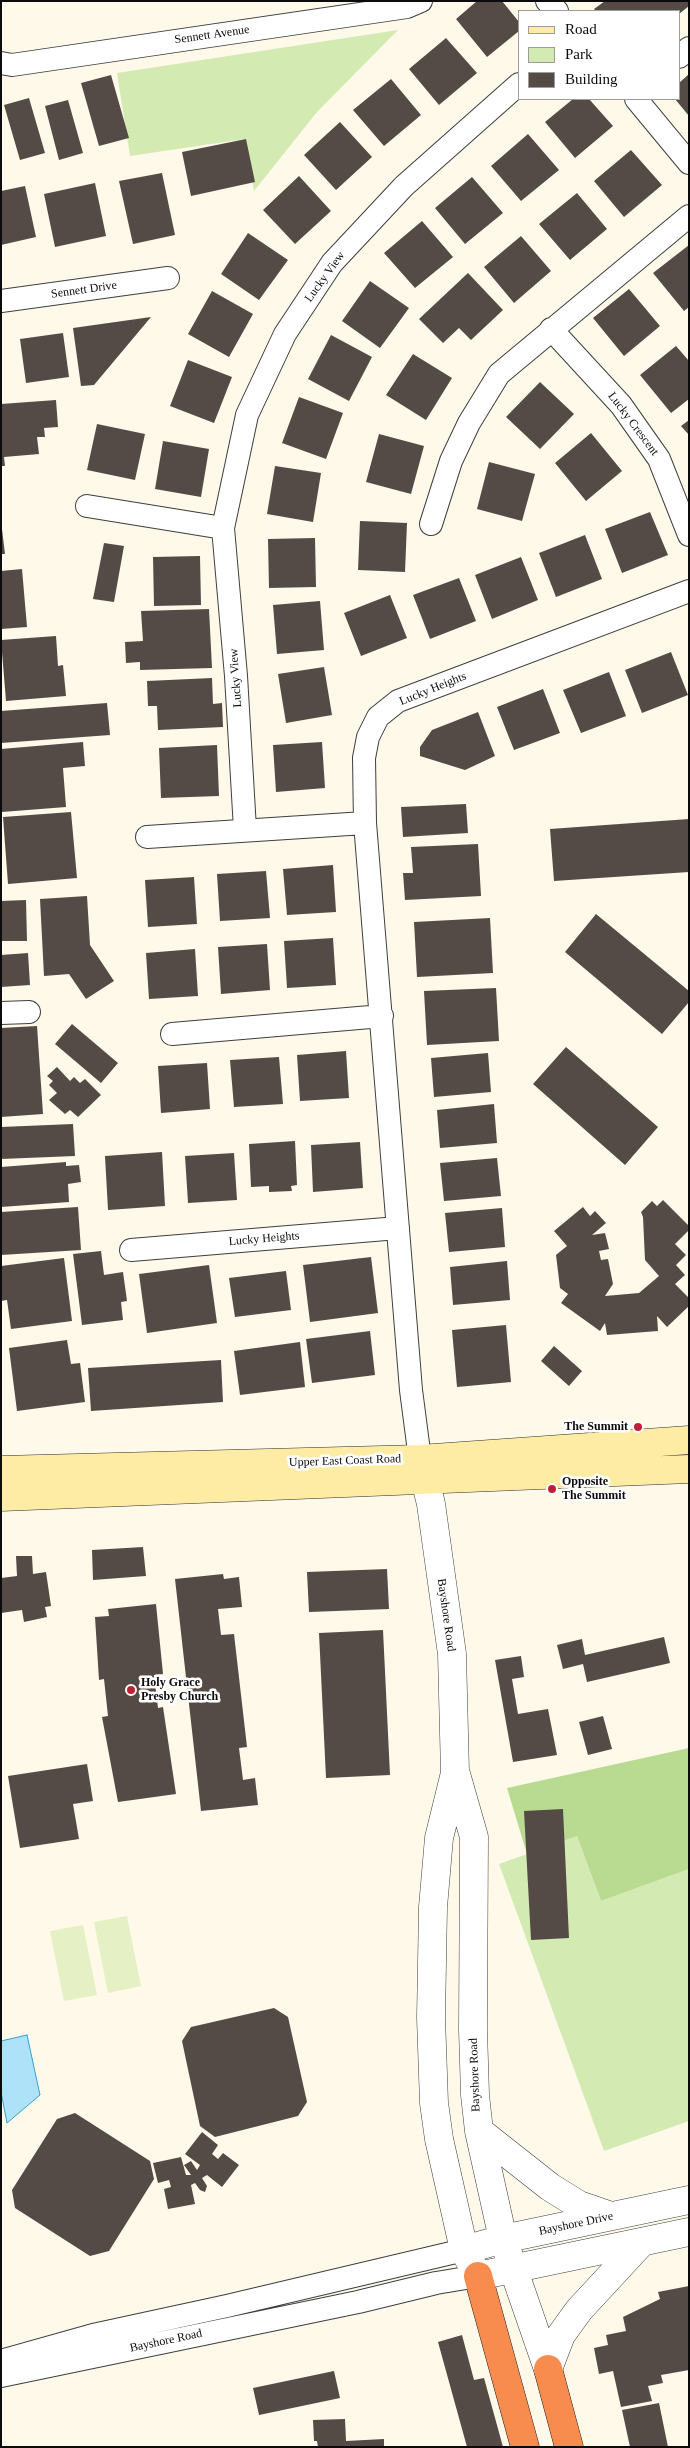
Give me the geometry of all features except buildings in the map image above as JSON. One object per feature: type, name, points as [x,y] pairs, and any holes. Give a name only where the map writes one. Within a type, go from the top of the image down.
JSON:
[{"type":"highway","points":[[478,2276],[525,2447]]},
{"type":"highway","points":[[548,2369],[569,2447]]},
{"type":"main road","name":"Upper East Coast Road","points":[[1,1497],[422,1469],[689,1440]]},
{"type":"main road","name":"Upper East Coast Road","points":[[1,1470],[689,1469]]},
{"type":"street","name":"Sennett Avenue","points":[[1,63],[12,64],[42,60],[407,7],[421,1]]},
{"type":"street","points":[[547,1],[556,10]]},
{"type":"street","name":"Lucky View","points":[[245,830],[236,676],[223,528],[247,415],[284,334],[332,263],[404,186],[518,85]]},
{"type":"street","points":[[637,100],[689,162]]},
{"type":"street","points":[[431,524],[452,461],[469,423],[499,374],[689,216]]},
{"type":"street","name":"Sennett Drive","points":[[1,301],[168,278]]},
{"type":"street","name":"Lucky Crescent","points":[[551,329],[621,405],[659,459],[689,536]]},
{"type":"street","points":[[86,506],[223,528]]},
{"type":"street","name":"Lucky Heights","points":[[422,1469],[411,1390],[365,823],[364,758],[368,737],[378,718],[398,701],[689,591]]},
{"type":"street","points":[[147,837],[365,823]]},
{"type":"street","points":[[1,1013],[29,1012]]},
{"type":"street","points":[[172,1034],[382,1016]]},
{"type":"street","name":"Lucky Heights","points":[[131,1250],[398,1228]]},
{"type":"street","name":"Bayshore Road","points":[[422,1469],[431,1504],[451,1643],[455,1773],[474,1837],[474,2054],[478,2131],[504,2239],[548,2369]]},
{"type":"street","name":"Bayshore Road","points":[[1,2376],[358,2302],[436,2283],[478,2276],[464,2250],[436,2112],[431,2018],[433,1907],[439,1838],[455,1773]]},
{"type":"street","points":[[478,2131],[550,2187],[580,2205],[611,2216]]},
{"type":"street","name":"Bayshore Drive","points":[[464,2250],[504,2239],[689,2200]]},
{"type":"street","points":[[478,2276],[689,2232]]},
{"type":"street","points":[[548,2369],[561,2335],[579,2310],[642,2242]]},
{"type":"street","name":"Bayshore Road","points":[[1,2361],[93,2335],[210,2310],[464,2250]]},
{"type":"green space","points":[[398,30],[317,112],[254,191],[245,139],[130,156],[117,73]]},
{"type":"green space","points":[[689,1748],[689,1869],[601,1901],[577,1836],[527,1854],[507,1788]]},
{"type":"green space","points":[[577,1836],[601,1901],[689,1869],[689,2121],[604,2151],[499,1864]]},
{"type":"green space","points":[[127,1916],[141,1986],[108,1993],[94,1922]]},
{"type":"green space","points":[[83,1925],[97,1995],[64,2001],[50,1931]]},
{"type":"water","points":[[27,2035],[40,2095],[7,2123],[1,2092],[1,2041]]},
{"type":"place","name":"The Summit","points":[[638,1427]]},
{"type":"place","name":"Opposite The Summit","points":[[552,1489]]},
{"type":"place","name":"Holy Grace Presby Church","points":[[131,1690]]}]
